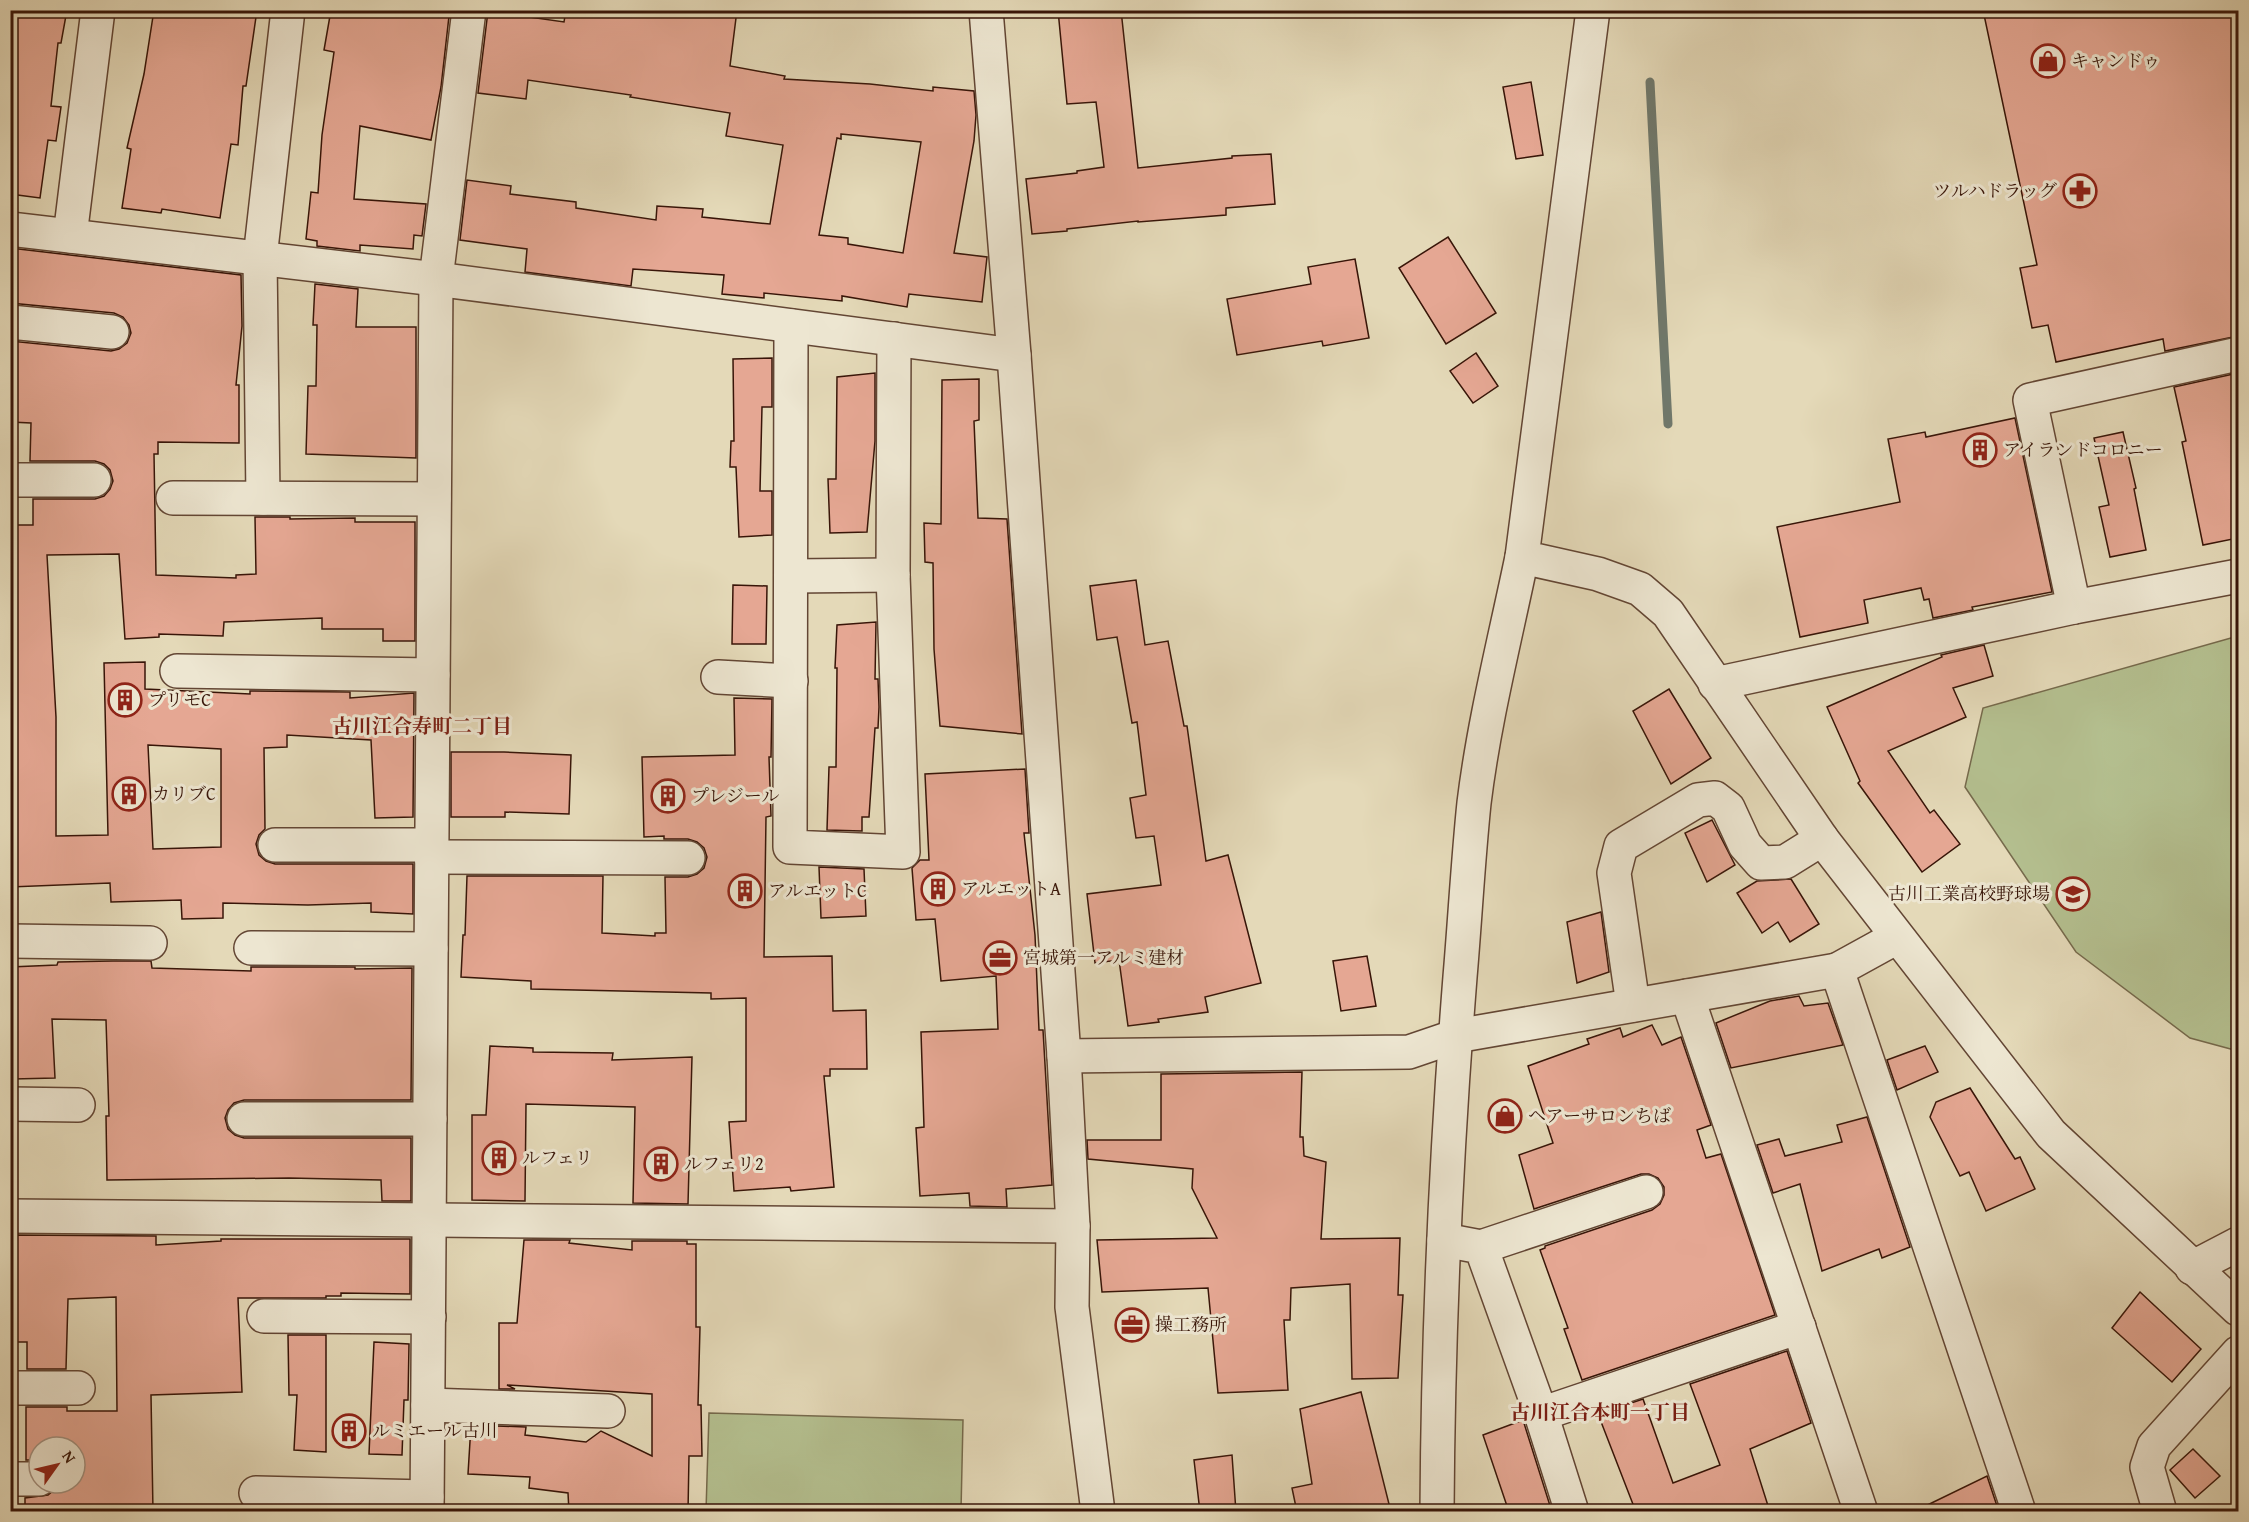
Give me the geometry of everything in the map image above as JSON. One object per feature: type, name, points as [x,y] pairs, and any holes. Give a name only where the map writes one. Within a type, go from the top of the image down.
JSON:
[{"type":"street","points":[[70,236],[98,10]]},
{"type":"street","points":[[263,498],[260,258],[288,10]]},
{"type":"street","points":[[256,1493],[427,1504],[436,279],[470,10]]},
{"type":"street","points":[[986,10],[1014,355],[1064,1056],[1073,1226],[1072,1307],[1098,1512]]},
{"type":"street","points":[[1437,1512],[1437,1396],[1444,1240],[1456,1036],[1474,803],[1522,557],[1593,10]]},
{"type":"street","points":[[10,229],[436,279],[1014,355]]},
{"type":"street","points":[[10,322],[112,332]]},
{"type":"street","points":[[791,326],[790,847],[903,852],[893,575],[894,339]]},
{"type":"street","points":[[2074,607],[2030,400],[2238,354]]},
{"type":"street","points":[[10,480],[94,480]]},
{"type":"street","points":[[173,498],[434,499]]},
{"type":"street","points":[[1522,557],[1598,574],[1640,589],[1668,613],[1822,839],[2051,1134],[2238,1309]]},
{"type":"street","points":[[791,576],[893,575]]},
{"type":"street","points":[[1715,684],[2074,607],[2238,576]]},
{"type":"street","points":[[177,671],[433,675]]},
{"type":"street","points":[[718,677],[791,681]]},
{"type":"street","points":[[1633,1005],[1614,873],[1622,846],[1698,800],[1715,798],[1728,808],[1745,845],[1761,863],[1785,862],[1822,839]]},
{"type":"street","points":[[275,845],[688,858]]},
{"type":"street","points":[[1064,1056],[1409,1052],[1456,1036],[1837,970],[1897,937]]},
{"type":"street","points":[[10,941],[150,943]]},
{"type":"street","points":[[251,948],[431,949]]},
{"type":"street","points":[[1837,970],[2019,1512]]},
{"type":"street","points":[[1687,996],[1799,1327],[1857,1510]]},
{"type":"street","points":[[10,1104],[78,1105]]},
{"type":"street","points":[[244,1119],[430,1119]]},
{"type":"street","points":[[1444,1240],[1481,1247],[1646,1192]]},
{"type":"street","points":[[10,1216],[1073,1226]]},
{"type":"street","points":[[2193,1268],[2238,1244]]},
{"type":"street","points":[[1481,1247],[1541,1414],[1572,1512]]},
{"type":"street","points":[[264,1316],[429,1317]]},
{"type":"street","points":[[1541,1414],[1799,1327]]},
{"type":"street","points":[[2160,1512],[2147,1467],[2154,1446],[2238,1353]]},
{"type":"street","points":[[10,1388],[78,1388]]},
{"type":"street","points":[[428,1405],[608,1411]]},
{"type":"street","points":[[10,1479],[27,1479]]},
{"type":"green space","points":[[2238,636],[2238,1051],[2190,1038],[2076,952],[1965,787],[1983,708]]},
{"type":"green space","points":[[709,1413],[963,1420],[961,1511],[706,1511]]},
{"type":"building","points":[[14,10],[67,10],[61,43],[58,43],[51,106],[61,107],[56,141],[48,140],[40,198],[10,194],[10,58],[13,35],[10,34]]},
{"type":"building","points":[[154,10],[257,10],[246,86],[243,86],[238,145],[231,144],[220,218],[162,209],[161,213],[122,208],[131,149],[127,148],[144,74]]},
{"type":"building","points":[[331,10],[416,10],[449,16],[441,87],[431,140],[360,126],[354,199],[426,204],[422,236],[414,235],[413,249],[360,245],[360,251],[317,246],[317,241],[306,239],[311,192],[318,193],[322,135],[334,52],[324,50]]},
{"type":"building","points":[[566,10],[737,10],[730,66],[785,76],[784,79],[870,84],[933,91],[933,87],[974,91],[976,115],[974,141],[954,253],[987,257],[982,302],[909,294],[907,307],[842,296],[842,301],[764,293],[764,298],[722,294],[724,275],[633,269],[631,286],[525,272],[527,249],[460,240],[467,180],[511,186],[510,194],[576,202],[576,208],[656,220],[657,206],[703,209],[702,217],[770,224],[783,145],[726,136],[730,113],[630,97],[631,95],[528,80],[526,99],[478,93],[488,11],[564,22]],"holes":[[[841,134],[921,142],[903,253],[848,244],[848,238],[819,235],[837,138],[841,139]]]},
{"type":"building","points":[[1058,10],[1121,10],[1138,168],[1232,158],[1232,156],[1271,154],[1275,204],[1226,208],[1226,215],[1138,221],[1032,234],[1026,179],[1077,173],[1077,171],[1104,167],[1096,102],[1067,104]]},
{"type":"building","points":[[1983,10],[2238,10],[2238,336],[2165,351],[2163,339],[2056,362],[2048,325],[2032,328],[2020,268],[2037,265]]},
{"type":"building","points":[[1531,82],[1543,155],[1516,159],[1503,87]]},
{"type":"building","points":[[1448,237],[1496,313],[1446,344],[1399,268]]},
{"type":"building","points":[[10,248],[241,275],[242,326],[236,385],[239,385],[239,443],[158,442],[158,454],[154,454],[156,575],[236,578],[236,575],[256,574],[255,517],[355,518],[355,522],[415,522],[415,641],[383,641],[383,629],[322,629],[322,618],[224,622],[223,636],[159,634],[159,637],[125,639],[119,554],[47,555],[56,717],[56,836],[108,835],[104,663],[145,662],[145,689],[250,694],[250,691],[350,692],[350,698],[414,693],[413,817],[375,818],[371,740],[287,735],[287,747],[264,748],[265,829],[259,835],[256,844],[259,855],[275,864],[413,864],[413,914],[371,912],[371,903],[308,905],[223,903],[223,918],[182,919],[181,900],[111,902],[110,883],[10,887],[10,837],[14,837],[15,749],[10,664],[10,525],[33,525],[33,499],[95,499],[104,496],[113,481],[110,470],[104,464],[95,461],[30,461],[31,423],[10,422],[10,341],[111,351],[127,343],[131,333],[123,317],[114,313],[10,303]],"holes":[[[148,745],[221,749],[221,847],[153,849]]]},
{"type":"building","points":[[1355,259],[1369,338],[1323,346],[1322,341],[1237,355],[1227,299],[1311,284],[1308,267]]},
{"type":"building","points":[[315,284],[358,289],[356,327],[416,327],[416,458],[306,454],[308,386],[316,386],[317,325],[313,325]]},
{"type":"building","points":[[1476,353],[1498,386],[1473,403],[1450,371]]},
{"type":"building","points":[[772,358],[772,407],[762,407],[760,491],[772,491],[772,535],[739,537],[736,467],[730,467],[731,441],[734,441],[733,359]]},
{"type":"building","points":[[875,373],[875,441],[867,532],[830,533],[828,479],[836,479],[837,377]]},
{"type":"building","points":[[2238,373],[2238,538],[2203,545],[2182,442],[2186,441],[2174,387]]},
{"type":"building","points":[[979,379],[979,420],[974,421],[978,518],[1007,519],[1022,734],[940,726],[934,649],[933,563],[925,562],[924,523],[941,524],[942,380]]},
{"type":"building","points":[[2015,418],[2052,592],[1972,607],[1973,610],[1933,618],[1929,599],[1924,600],[1921,588],[1864,600],[1868,623],[1800,637],[1777,527],[1900,502],[1888,439],[1925,432],[1926,437]]},
{"type":"building","points":[[2123,432],[2136,488],[2134,489],[2146,550],[2110,557],[2099,507],[2109,505],[2094,438]]},
{"type":"building","points":[[1136,580],[1145,645],[1168,641],[1184,726],[1187,726],[1206,861],[1228,855],[1261,983],[1205,997],[1208,1012],[1128,1026],[1119,960],[1095,963],[1087,894],[1161,885],[1154,836],[1136,838],[1130,798],[1146,795],[1137,722],[1132,723],[1117,637],[1097,640],[1090,586]]},
{"type":"building","points":[[733,585],[767,586],[766,644],[732,644]]},
{"type":"building","points":[[876,622],[875,679],[878,679],[879,707],[878,728],[875,728],[869,817],[862,817],[862,831],[827,830],[829,767],[836,767],[837,625]]},
{"type":"building","points":[[1984,645],[1993,676],[1953,688],[1966,717],[1888,751],[1930,813],[1934,810],[1960,844],[1922,872],[1858,783],[1860,781],[1827,707],[1942,657],[1941,655]]},
{"type":"building","points":[[1669,689],[1711,758],[1671,784],[1633,711]]},
{"type":"building","points":[[734,698],[772,699],[771,757],[769,757],[771,816],[766,817],[764,957],[832,956],[833,1011],[866,1010],[867,1069],[830,1069],[830,1076],[824,1076],[834,1187],[791,1191],[790,1187],[734,1191],[729,1122],[746,1121],[746,998],[711,999],[711,993],[531,989],[531,981],[461,977],[467,876],[603,876],[602,933],[655,936],[655,933],[666,933],[665,877],[688,877],[697,874],[704,868],[707,857],[704,848],[688,839],[664,839],[664,836],[644,837],[642,757],[735,755]]},
{"type":"building","points":[[451,752],[571,755],[569,814],[505,812],[505,817],[451,817]]},
{"type":"building","points":[[1025,769],[1029,833],[1024,833],[1035,935],[1039,1030],[1043,1030],[1052,1185],[1006,1189],[1007,1207],[970,1206],[969,1193],[920,1196],[916,1128],[924,1127],[921,1032],[998,1029],[996,976],[941,981],[935,919],[916,920],[912,868],[920,860],[929,860],[925,774]]},
{"type":"building","points":[[1712,820],[1735,865],[1707,882],[1685,833]]},
{"type":"building","points":[[819,867],[864,869],[866,916],[821,918]]},
{"type":"building","points":[[1791,879],[1819,924],[1790,942],[1778,922],[1762,933],[1737,893],[1757,881]]},
{"type":"building","points":[[1601,912],[1609,972],[1577,983],[1567,922]]},
{"type":"building","points":[[1367,956],[1376,1006],[1341,1011],[1333,961]]},
{"type":"building","points":[[151,961],[152,968],[251,971],[251,967],[412,968],[411,1100],[244,1100],[234,1103],[225,1118],[228,1129],[244,1138],[411,1138],[411,1201],[382,1201],[381,1180],[289,1178],[107,1180],[106,1116],[109,1116],[106,1020],[52,1019],[55,1078],[13,1079],[10,967],[57,965],[58,962]]},
{"type":"building","points":[[1799,996],[1804,1006],[1828,1003],[1843,1045],[1731,1068],[1716,1023],[1770,1001]]},
{"type":"building","points":[[1652,1025],[1662,1045],[1681,1037],[1711,1125],[1697,1130],[1706,1158],[1721,1154],[1775,1315],[1582,1380],[1564,1329],[1568,1328],[1540,1250],[1545,1246],[1652,1210],[1660,1204],[1664,1195],[1664,1187],[1658,1178],[1649,1174],[1641,1174],[1534,1209],[1519,1155],[1553,1143],[1528,1066],[1589,1044],[1587,1039],[1620,1028],[1623,1037]]},
{"type":"building","points":[[490,1046],[533,1048],[533,1052],[613,1053],[612,1060],[692,1057],[688,1204],[633,1203],[635,1107],[526,1104],[525,1201],[472,1200],[472,1115],[486,1115]]},
{"type":"building","points":[[1925,1046],[1938,1072],[1897,1090],[1887,1060]]},
{"type":"building","points":[[1302,1072],[1300,1137],[1303,1137],[1304,1156],[1326,1162],[1321,1239],[1400,1238],[1398,1295],[1403,1295],[1398,1378],[1352,1379],[1350,1284],[1291,1288],[1290,1320],[1284,1320],[1288,1390],[1218,1393],[1208,1288],[1102,1292],[1097,1240],[1217,1238],[1192,1188],[1193,1169],[1088,1159],[1087,1140],[1161,1140],[1161,1074]]},
{"type":"building","points":[[1970,1088],[2015,1159],[2020,1157],[2035,1189],[1986,1211],[1969,1172],[1960,1176],[1930,1117],[1936,1102]]},
{"type":"building","points":[[1867,1117],[1910,1247],[1882,1258],[1879,1249],[1822,1271],[1800,1184],[1773,1193],[1757,1145],[1779,1139],[1785,1156],[1842,1142],[1837,1125]]},
{"type":"building","points":[[10,1235],[156,1236],[156,1245],[221,1241],[221,1239],[410,1239],[410,1294],[341,1293],[341,1296],[326,1296],[326,1298],[238,1298],[242,1392],[151,1395],[153,1512],[25,1512],[25,1498],[48,1495],[87,1495],[87,1435],[27,1435],[26,1460],[26,1407],[67,1407],[67,1411],[117,1411],[116,1297],[68,1299],[66,1369],[27,1369],[27,1342],[10,1342]]},
{"type":"building","points":[[524,1240],[570,1240],[569,1243],[632,1250],[632,1241],[687,1241],[687,1244],[696,1244],[696,1327],[700,1327],[698,1405],[701,1405],[702,1456],[689,1456],[688,1512],[569,1512],[568,1493],[529,1488],[530,1477],[468,1474],[471,1425],[526,1427],[525,1435],[586,1442],[601,1431],[652,1456],[652,1394],[507,1385],[515,1389],[499,1389],[499,1323],[517,1323]]},
{"type":"building","points":[[2140,1292],[2201,1349],[2172,1382],[2112,1328]]},
{"type":"building","points":[[288,1335],[326,1335],[326,1452],[294,1450],[297,1395],[289,1395]]},
{"type":"building","points":[[374,1342],[409,1344],[408,1400],[404,1400],[402,1455],[369,1454]]},
{"type":"building","points":[[1787,1351],[1811,1423],[1750,1449],[1770,1512],[1636,1512],[1598,1414],[1643,1399],[1673,1483],[1720,1465],[1690,1384]]},
{"type":"building","points":[[1361,1392],[1391,1512],[1297,1512],[1292,1488],[1312,1484],[1300,1409]]},
{"type":"building","points":[[1523,1420],[1552,1512],[1509,1512],[1483,1435]]},
{"type":"building","points":[[2193,1449],[2220,1476],[2195,1498],[2170,1470]]},
{"type":"building","points":[[1232,1455],[1236,1512],[1200,1512],[1194,1460]]},
{"type":"building","points":[[1987,1476],[1999,1512],[1913,1512]]},
{"type":"waterway","points":[[1650,82],[1668,424]]},
{"type":"place","name":"キャンドゥ","points":[[2048,61]]},
{"type":"place","name":"ツルハドラッグ","points":[[2080,191]]},
{"type":"place","name":"アイランドコロニー","points":[[1980,450]]},
{"type":"place","name":"プリモC","points":[[125,700]]},
{"type":"place","name":"カリブC","points":[[129,794]]},
{"type":"place","name":"プレジール","points":[[668,796]]},
{"type":"place","name":"アルエットA","points":[[938,889]]},
{"type":"place","name":"アルエットC","points":[[745,891]]},
{"type":"place","name":"古川工業高校野球場","points":[[2073,894]]},
{"type":"place","name":"宮城第一アルミ建材","points":[[1000,958]]},
{"type":"place","name":"ヘアーサロンちば","points":[[1505,1116]]},
{"type":"place","name":"ルフェリ","points":[[499,1158]]},
{"type":"place","name":"ルフェリ2","points":[[661,1164]]},
{"type":"place","name":"操工務所","points":[[1132,1325]]},
{"type":"place","name":"ルミエール古川","points":[[349,1431]]},
{"type":"district","name":"古川江合寿町二丁目","points":[[422,726]]},
{"type":"district","name":"古川江合本町一丁目","points":[[1600,1412]]}]
